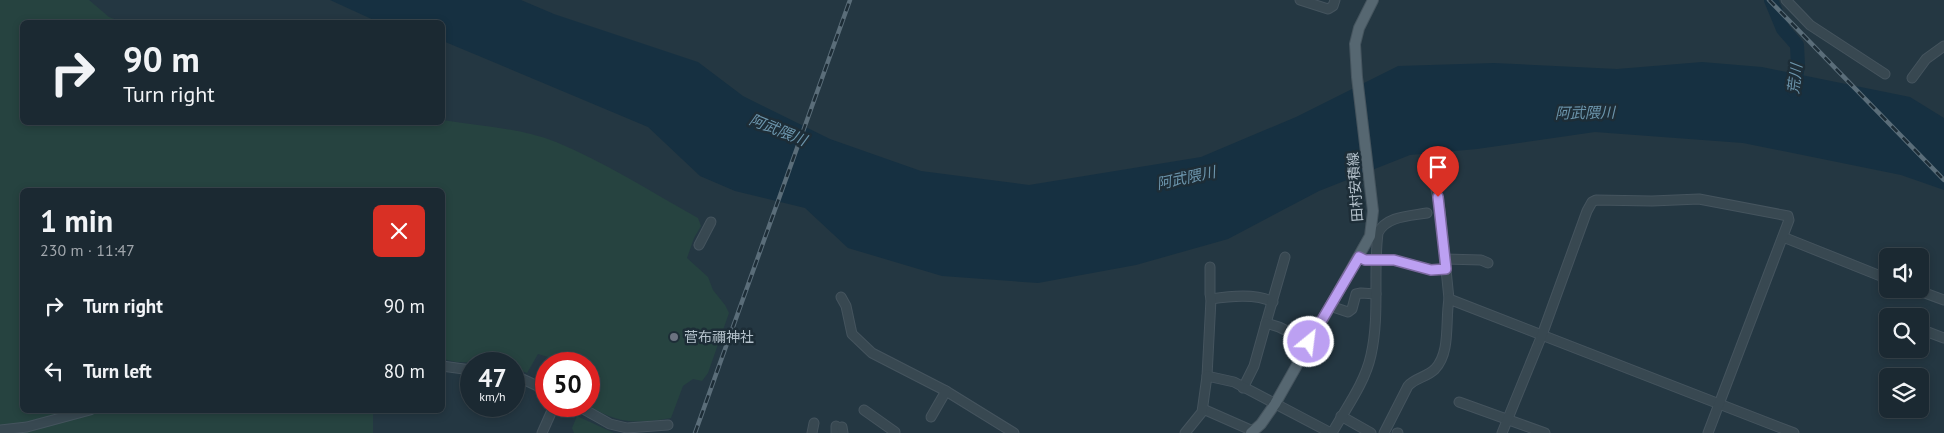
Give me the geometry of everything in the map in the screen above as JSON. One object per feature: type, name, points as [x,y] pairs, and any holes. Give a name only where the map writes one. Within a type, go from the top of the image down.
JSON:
[{"type":"main road","name":"田村安積線","points":[[1252,432],[1275,404],[1369,240],[1372,230],[1370,187],[1357,77],[1356,37],[1373,0]]},
{"type":"street","points":[[1300,0],[1328,9],[1335,0]]},
{"type":"street","points":[[1786,0],[1810,25],[1885,74]]},
{"type":"street","points":[[1912,78],[1926,59],[1944,46]]},
{"type":"street","points":[[1386,433],[1408,386],[1434,369],[1442,357],[1450,300],[1435,184]]},
{"type":"street","points":[[1502,433],[1542,336],[1587,211],[1592,202],[1596,200],[1652,202],[1699,199],[1788,216],[1789,223],[1708,433]]},
{"type":"street","points":[[1207,376],[1234,382],[1331,433],[1358,387],[1371,354],[1376,294],[1378,233],[1386,222],[1427,213]]},
{"type":"street","points":[[699,245],[711,222]]},
{"type":"street","points":[[1783,238],[1879,275]]},
{"type":"street","points":[[1243,388],[1254,366],[1285,256]]},
{"type":"street","points":[[1359,257],[1365,260],[1394,260],[1431,270],[1446,269]]},
{"type":"street","points":[[1445,259],[1481,260],[1488,263]]},
{"type":"street","points":[[1184,433],[1203,409],[1212,299],[1210,294],[1210,267]]},
{"type":"street","points":[[1330,306],[1348,312],[1352,309],[1356,294],[1376,294]]},
{"type":"street","points":[[1929,294],[1944,300]]},
{"type":"street","points":[[841,297],[846,306],[852,334],[867,349],[946,392],[1014,433]]},
{"type":"street","points":[[1212,299],[1256,297],[1265,298],[1273,302]]},
{"type":"street","points":[[1450,300],[1794,433]]},
{"type":"street","points":[[1266,323],[1280,327],[1309,342]]},
{"type":"street","points":[[1929,332],[1944,338]]},
{"type":"street","points":[[445,366],[460,368]]},
{"type":"street","points":[[931,417],[946,392]]},
{"type":"street","points":[[1458,402],[1545,433]]},
{"type":"street","points":[[1203,409],[1252,432]]},
{"type":"street","points":[[864,410],[895,432]]},
{"type":"street","points":[[0,430],[27,427],[79,413]]},
{"type":"street","points":[[1341,416],[1371,433]]},
{"type":"street","points":[[542,433],[549,417]]},
{"type":"street","points":[[598,417],[610,424],[627,428],[668,425]]},
{"type":"street","points":[[812,433],[814,423]]},
{"type":"green space","points":[[0,0],[89,0],[109,17],[117,20],[20,20],[20,125],[445,125],[445,120],[514,130],[556,142],[610,168],[698,218],[701,226],[694,238],[687,258],[708,277],[713,290],[729,313],[708,373],[702,381],[693,379],[683,386],[671,418],[638,422],[619,419],[600,412],[600,352],[535,352],[535,359],[527,373],[525,372],[525,352],[460,352],[460,362],[445,359],[445,188],[20,188],[20,413],[373,413],[373,433],[0,433]]},
{"type":"green space","points":[[577,417],[579,417],[614,433],[574,433],[572,428]]},
{"type":"water","name":"阿武隈川","points":[[330,0],[521,0],[554,14],[698,62],[743,96],[830,139],[921,171],[1029,185],[1201,157],[1296,117],[1398,66],[1494,63],[1617,69],[1702,62],[1762,67],[1910,97],[1944,118],[1944,190],[1901,175],[1743,143],[1595,132],[1477,149],[1410,155],[1319,191],[1228,239],[1136,265],[1038,283],[942,276],[848,248],[805,208],[735,191],[700,176],[648,127],[445,42],[445,20],[374,20]]},
{"type":"waterway","name":"荒川","points":[[1771,0],[1783,29],[1797,45],[1798,66],[1794,91]]},
{"type":"railway","points":[[695,433],[850,0]]},
{"type":"railway","points":[[1769,0],[1944,180]]},
{"type":"place","name":"菅布禰神社","points":[[674,337]]},
{"type":"route","points":[[1309,342],[1359,257],[1365,260],[1394,260],[1431,270],[1446,269],[1438,197]]}]
